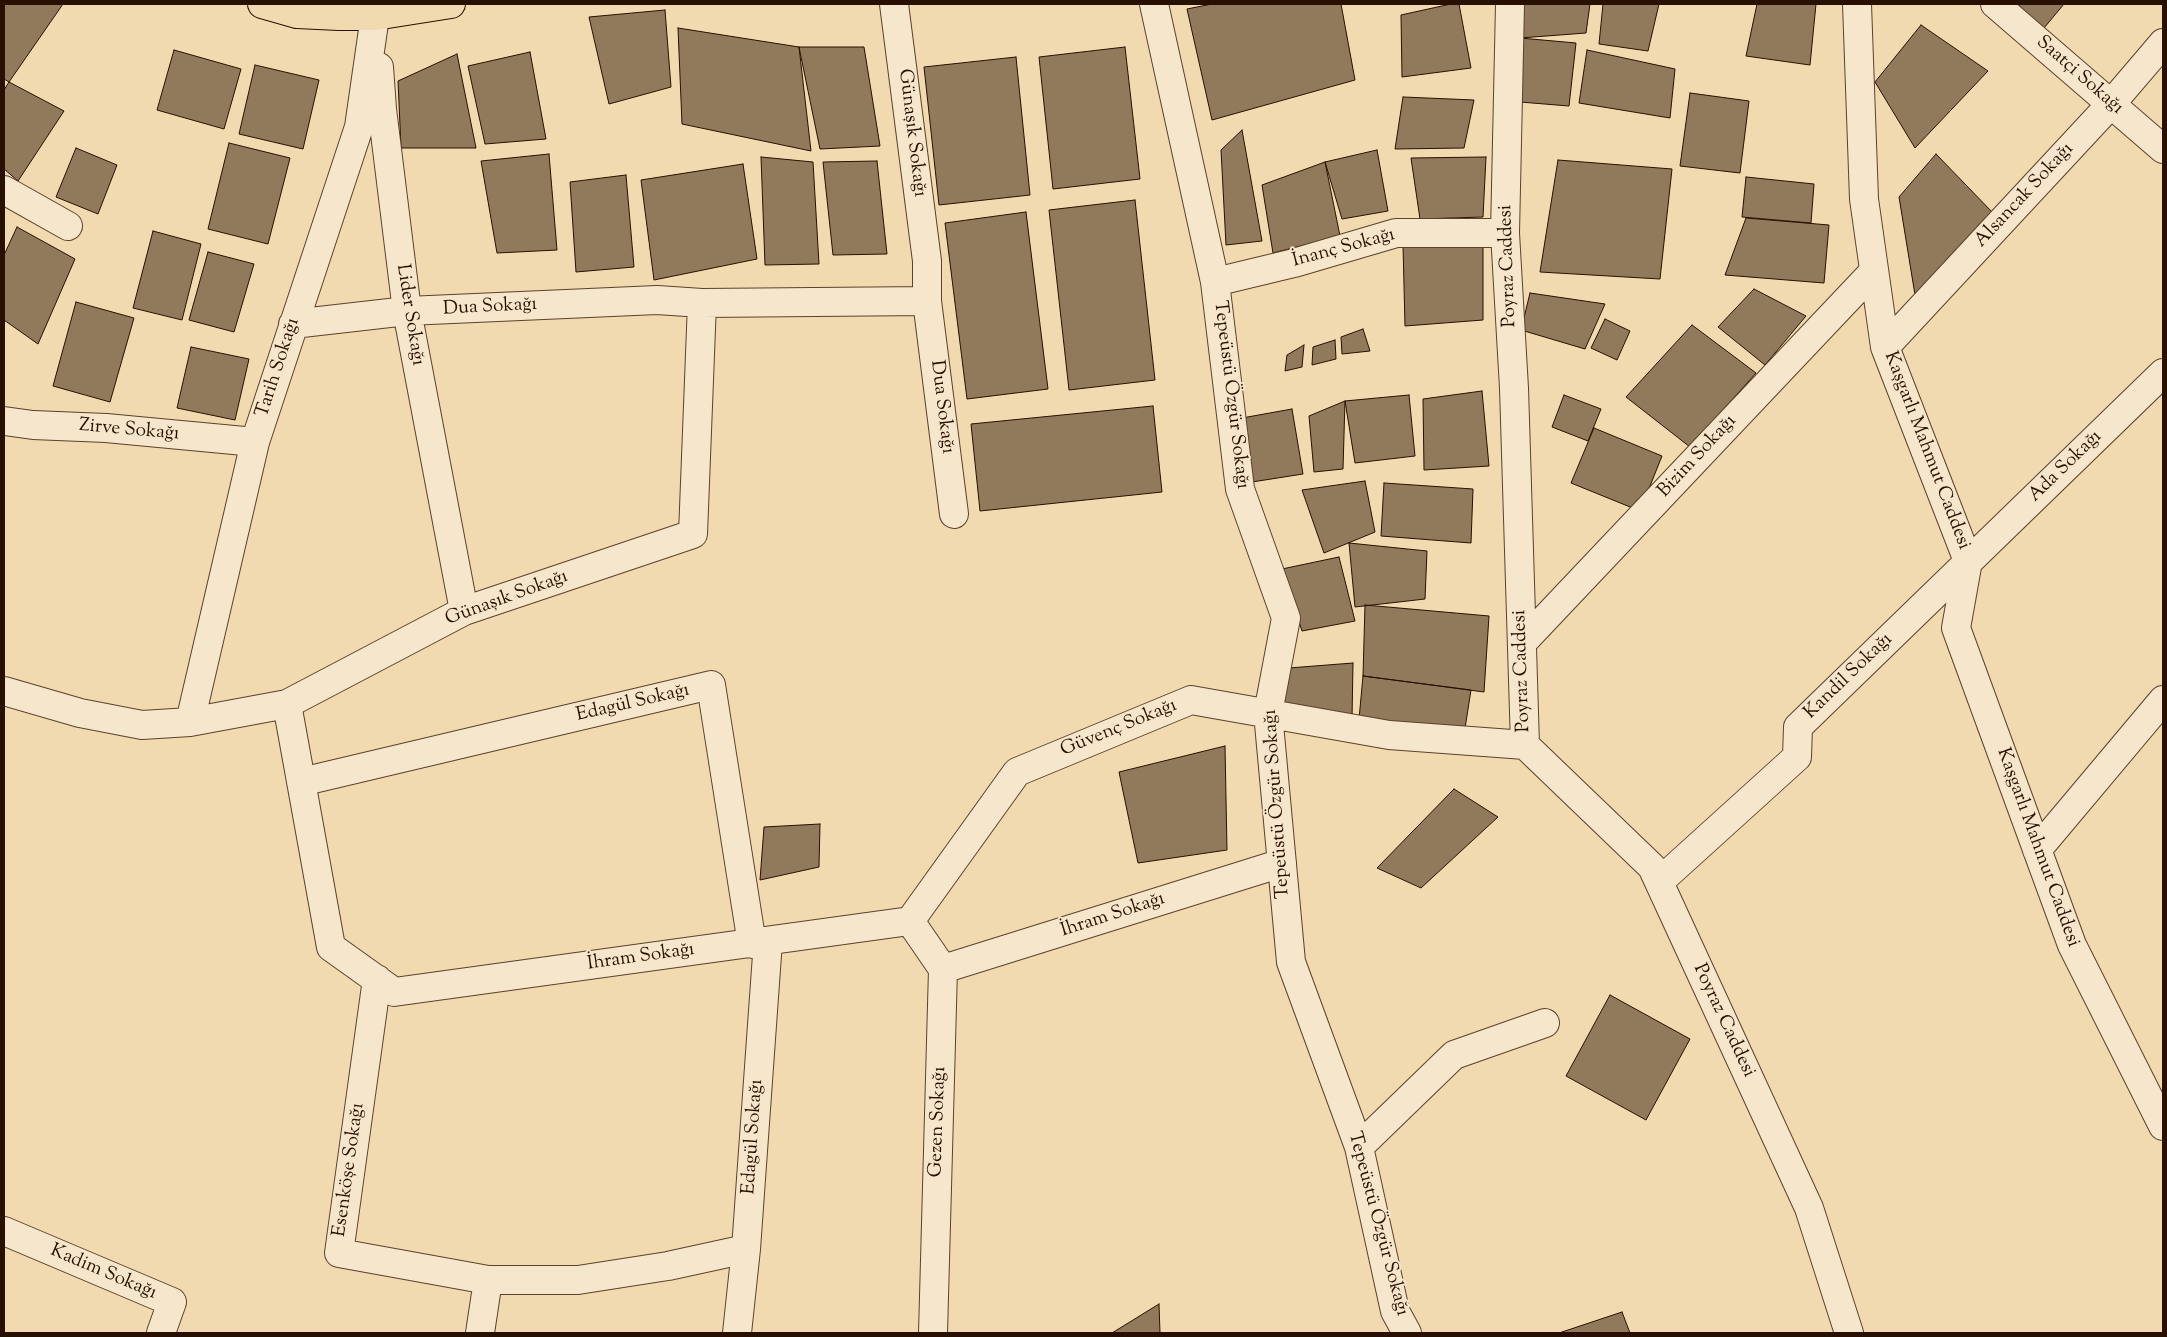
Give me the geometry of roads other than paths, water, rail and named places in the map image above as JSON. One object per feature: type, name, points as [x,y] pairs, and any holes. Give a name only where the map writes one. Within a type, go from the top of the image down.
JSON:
[{"type":"main road","points":[[262,4],[297,14],[375,16],[451,4]]},
{"type":"street","name":"Günaşık Sokağı","points":[[894,4],[927,261]]},
{"type":"street","name":"Tepeüstü Özgür Sokağı","points":[[1154,4],[1215,282],[1240,489],[1286,618],[1268,713],[1291,962],[1359,1146],[1395,1311],[1407,1333]]},
{"type":"street","name":"Poyraz Caddesi","points":[[1510,4],[1505,233],[1514,388],[1525,745],[1652,867],[1808,1208],[1849,1333]]},
{"type":"street","name":"Kaşgarlı Mahmut Caddesi","points":[[1857,4],[1864,199],[1885,348],[1968,561],[1956,628],[2072,945],[2162,1121]]},
{"type":"street","name":"Saatçi Sokağı","points":[[1995,4],[2163,149]]},
{"type":"street","name":"Lider Sokağı","points":[[375,16],[382,109],[407,311],[464,611]]},
{"type":"street","name":"Tarih Sokağı","points":[[190,722],[255,442],[359,127],[375,16]]},
{"type":"street","name":"Alsancak Sokağı","points":[[1885,348],[2111,104],[2163,43]]},
{"type":"street","points":[[4,190],[68,226]]},
{"type":"street","name":"İnanç Sokağı","points":[[1215,282],[1294,263],[1396,233],[1505,233]]},
{"type":"street","name":"Dua Sokağı","points":[[927,261],[927,301],[954,514]]},
{"type":"street","name":"Bizim Sokağı","points":[[1522,643],[1874,270]]},
{"type":"street","name":"Dua Sokağı","points":[[293,324],[407,311],[657,300],[702,303]]},
{"type":"street","points":[[702,303],[927,301]]},
{"type":"street","name":"Günaşık Sokağı","points":[[4,691],[80,713],[142,724],[190,722],[288,704],[464,611],[693,534],[702,303]]},
{"type":"street","name":"Ada Sokağı","points":[[1968,561],[2163,373]]},
{"type":"street","name":"Zirve Sokağı","points":[[4,421],[33,425],[106,428],[255,442]]},
{"type":"street","name":"Kandil Sokağı","points":[[1659,882],[1797,757],[1798,726],[1968,561]]},
{"type":"street","name":"Edagül Sokağı","points":[[301,782],[711,685],[760,942],[746,1249],[737,1333]]},
{"type":"street","name":"Güvenç Sokağı","points":[[910,921],[1017,772],[1191,700],[1389,735],[1525,745]]},
{"type":"street","points":[[2037,850],[2163,700]]},
{"type":"street","points":[[288,704],[331,947],[377,979]]},
{"type":"street","name":"İhram Sokağı","points":[[944,970],[1282,863]]},
{"type":"street","points":[[910,921],[944,970]]},
{"type":"street","name":"İhram Sokağı","points":[[377,979],[394,992],[910,921]]},
{"type":"street","name":"Gezen Sokağı","points":[[933,1333],[944,970]]},
{"type":"street","name":"Esenköşe Sokağı","points":[[377,979],[339,1253],[488,1280],[578,1280],[668,1266],[746,1249]]},
{"type":"street","points":[[1359,1146],[1454,1055],[1545,1022]]},
{"type":"street","name":"Kadim Sokağı","points":[[4,1231],[172,1302],[161,1333]]},
{"type":"street","points":[[480,1333],[488,1280]]}]
